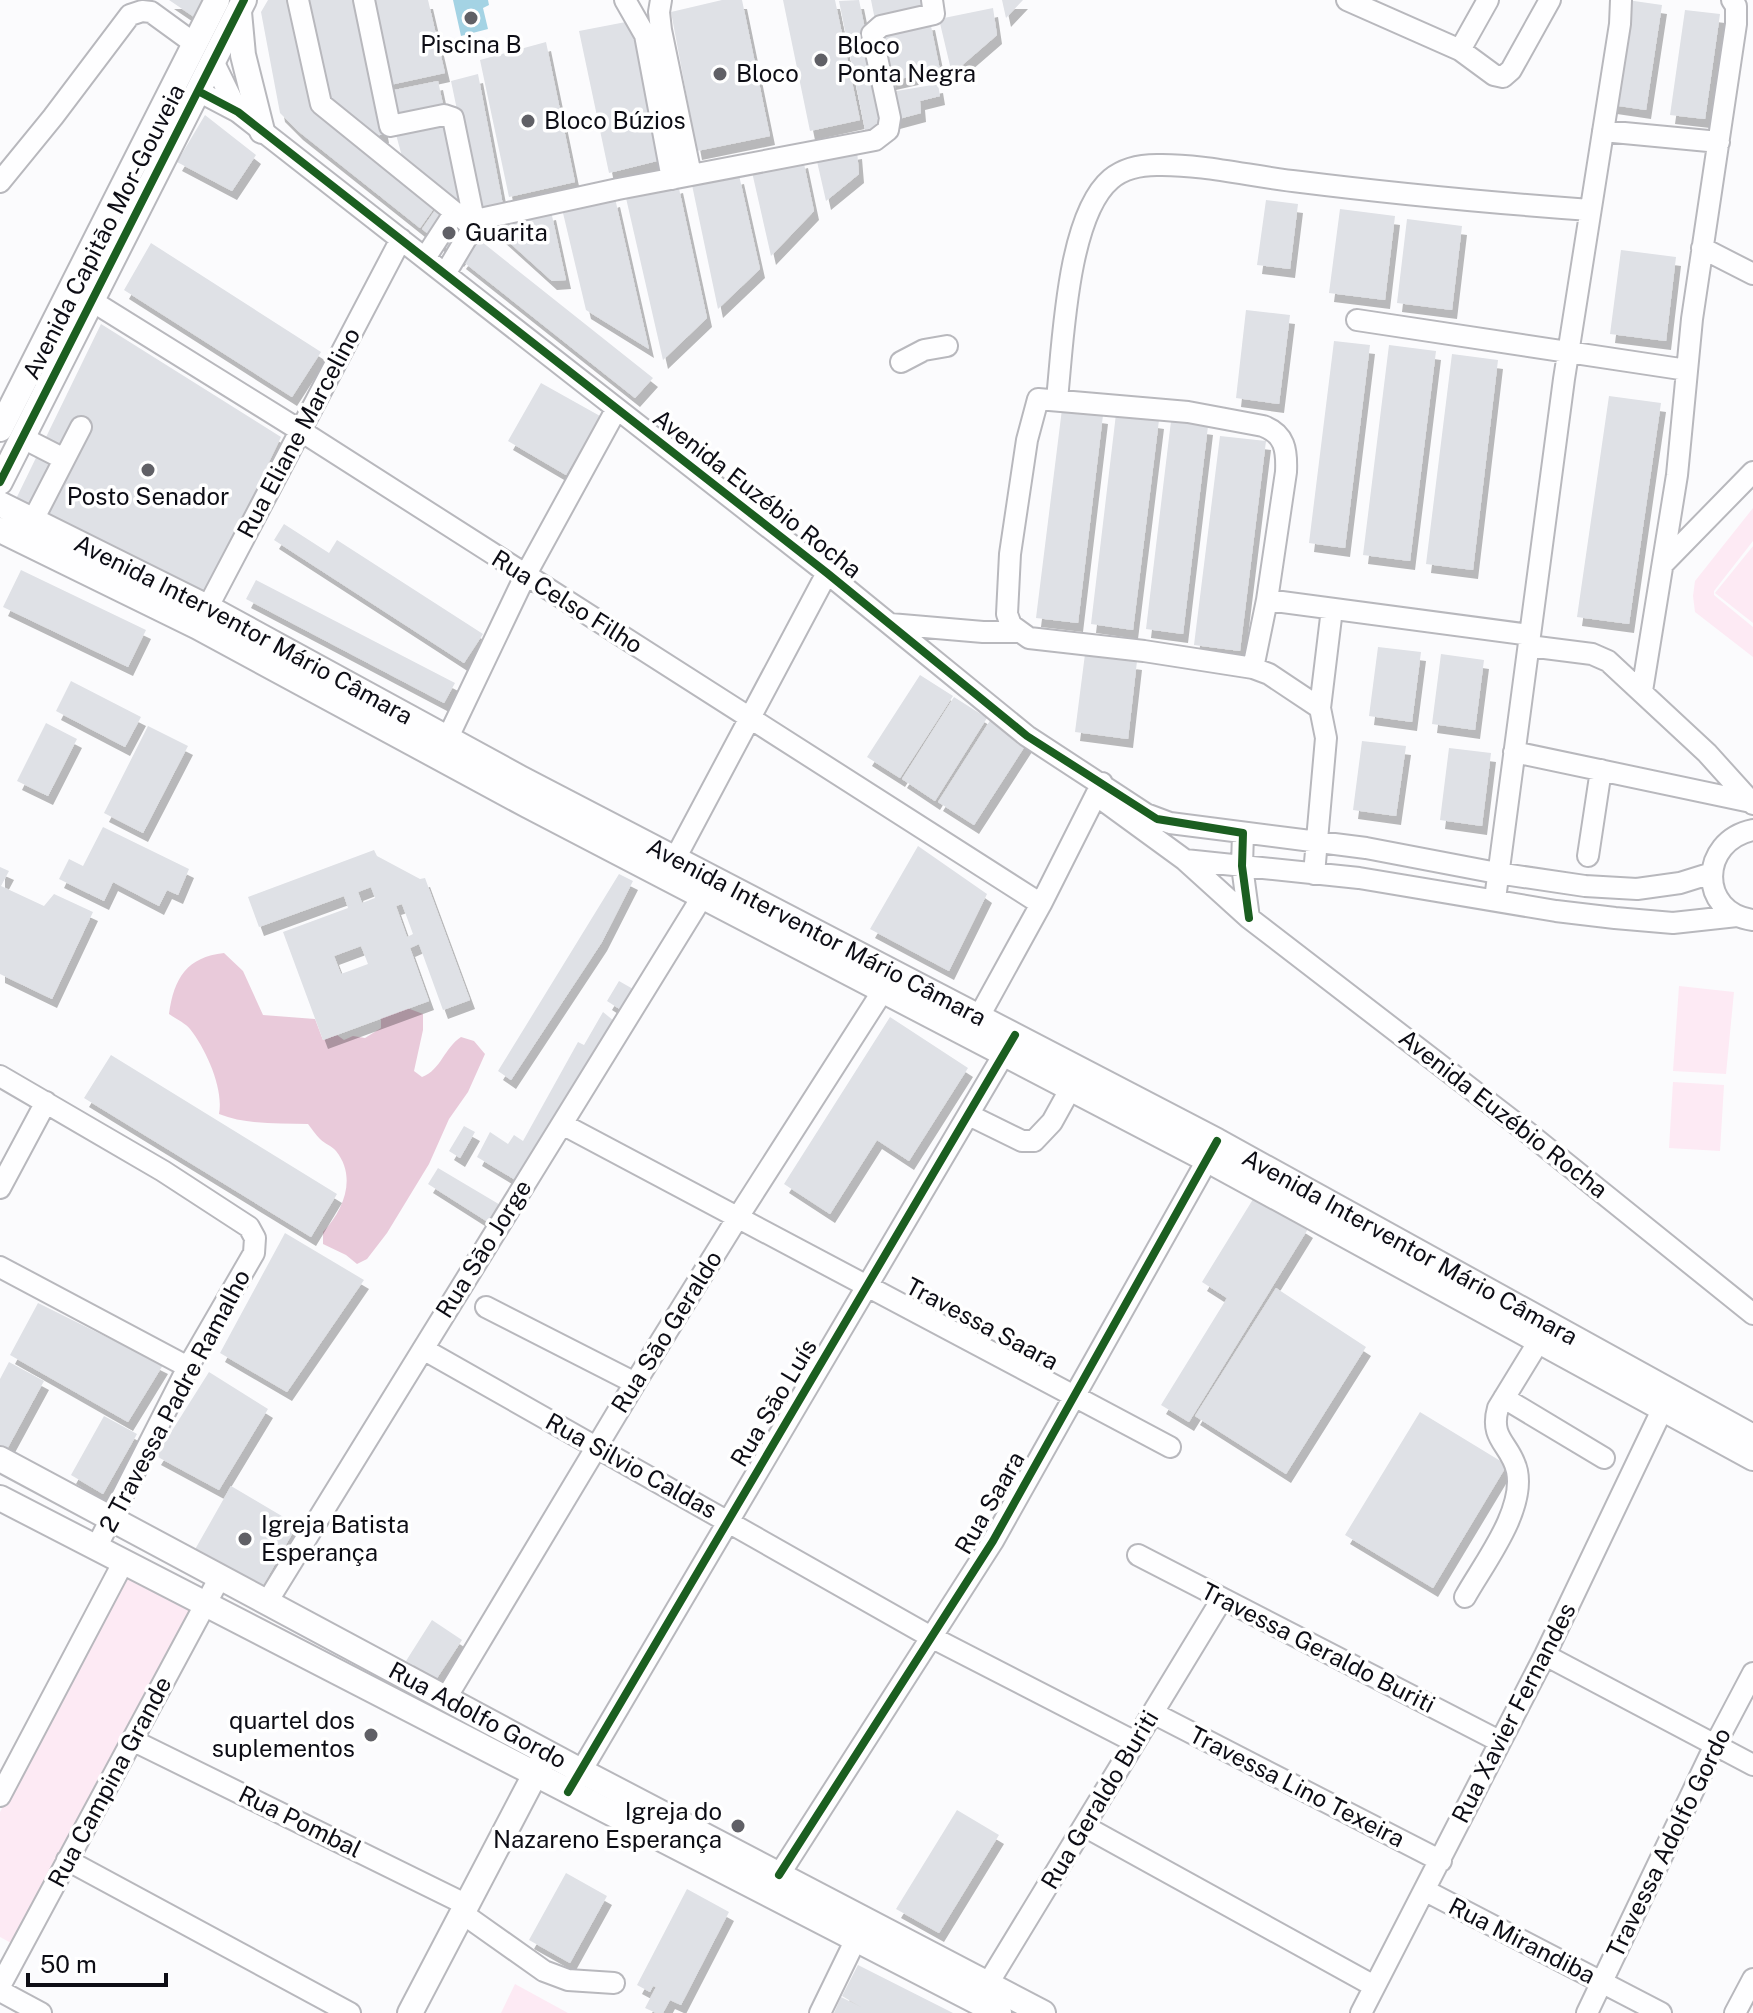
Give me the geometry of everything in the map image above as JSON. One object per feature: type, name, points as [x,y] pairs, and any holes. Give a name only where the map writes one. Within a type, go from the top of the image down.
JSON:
[{"type":"main road","name":"Avenida Capitão Mor-Gouveia","points":[[0,482],[11,433],[195,44],[234,4]]},
{"type":"main road","name":"Avenida Capitão Mor-Gouveia","points":[[11,433],[92,301],[213,61],[234,4]]},
{"type":"main road","points":[[234,4],[262,131]]},
{"type":"main road","name":"Avenida Interventor Mário Câmara","points":[[0,504],[444,748],[890,980],[1411,1259],[1753,1437]]},
{"type":"main road","name":"Avenida Interventor Mário Câmara","points":[[0,530],[202,617]]},
{"type":"main road","name":"Avenida Interventor Mário Câmara","points":[[670,867],[702,897],[890,980]]},
{"type":"main road","name":"Avenida Interventor Mário Câmara","points":[[1411,1259],[1539,1341],[1753,1458]]},
{"type":"main road","name":"Rua Adolfo Gordo","points":[[9,1464],[779,1875],[905,1952],[998,2002],[1043,2013]]},
{"type":"main road","name":"Rua Adolfo Gordo","points":[[0,1498],[855,1941],[905,1952]]},
{"type":"main road","points":[[410,2013],[547,1753]]},
{"type":"street","points":[[298,0],[321,104],[464,216],[473,227],[445,274]]},
{"type":"street","points":[[364,0],[399,167]]},
{"type":"street","points":[[464,216],[483,219],[880,138],[888,130],[890,118],[872,34],[878,27],[934,14],[932,0]]},
{"type":"street","points":[[1347,0],[1460,50],[1494,75],[1503,77],[1511,70],[1550,0]]},
{"type":"street","points":[[1460,50],[1488,0]]},
{"type":"street","points":[[1495,899],[1569,352],[1620,24],[1621,0]]},
{"type":"street","points":[[1642,691],[1677,475],[1702,248],[1736,24],[1736,6],[1732,0]]},
{"type":"street","points":[[660,6],[682,177]]},
{"type":"street","points":[[629,8],[647,21],[660,6]]},
{"type":"street","points":[[629,8],[645,35],[682,177]]},
{"type":"street","points":[[0,182],[130,15],[151,12],[195,44]]},
{"type":"street","name":"Avenida Euzébio Rocha","points":[[213,61],[238,112]]},
{"type":"street","name":"Avenida Euzébio Rocha","points":[[198,91],[238,112],[827,573],[1027,736],[1099,789],[1249,918],[1527,1132],[1753,1314]]},
{"type":"street","points":[[390,126],[452,116],[464,216],[425,258]]},
{"type":"street","points":[[1603,131],[1719,142]]},
{"type":"street","points":[[1057,399],[1072,266],[1090,211],[1098,194],[1111,179],[1137,167],[1184,166],[1303,183],[1590,210]]},
{"type":"street","name":"Rua Eliane Marcelino","points":[[202,617],[401,239]]},
{"type":"street","points":[[1702,248],[1753,274]]},
{"type":"street","name":"Rua Celso Filho","points":[[92,301],[752,717],[1041,904]]},
{"type":"street","points":[[1357,320],[1687,370]]},
{"type":"street","points":[[901,362],[924,350],[947,346]]},
{"type":"street","points":[[1018,632],[1007,614],[1010,554],[1023,464],[1038,399],[1188,412],[1263,426],[1277,433],[1285,446],[1286,472],[1267,600],[1253,668]]},
{"type":"street","points":[[444,748],[525,576],[616,410]]},
{"type":"street","points":[[33,520],[81,427]]},
{"type":"street","points":[[11,433],[64,459]]},
{"type":"street","points":[[1663,564],[1753,472]]},
{"type":"street","points":[[670,867],[827,573]]},
{"type":"street","points":[[1267,600],[1530,640],[1604,658],[1707,753],[1752,803]]},
{"type":"street","points":[[1314,874],[1326,738],[1320,708],[1332,609]]},
{"type":"street","points":[[889,623],[983,632],[1018,632],[1029,638],[1253,668],[1269,674],[1320,708]]},
{"type":"street","points":[[1514,752],[1752,803]]},
{"type":"street","points":[[1588,856],[1601,770]]},
{"type":"street","points":[[974,1025],[1041,904],[1099,789]]},
{"type":"street","name":"Avenida Euzébio Rocha","points":[[1099,789],[1157,819],[1585,886],[1637,889],[1680,883],[1712,873]]},
{"type":"street","points":[[1745,918],[1723,906],[1714,891],[1712,873],[1720,848],[1730,838],[1753,830]]},
{"type":"street","points":[[1243,833],[1242,866],[1249,918]]},
{"type":"street","points":[[1185,860],[1314,874],[1495,899],[1556,911],[1644,921],[1673,923],[1745,918]]},
{"type":"street","name":"Rua São Jorge","points":[[267,1602],[702,897]]},
{"type":"street","name":"Rua São Geraldo","points":[[446,1698],[635,1383],[890,980]]},
{"type":"street","name":"Rua São Luís","points":[[568,1792],[1010,1044]]},
{"type":"street","points":[[0,1076],[46,1102],[0,1188]]},
{"type":"street","points":[[969,1115],[1022,1141],[1034,1141],[1052,1122],[1076,1079]]},
{"type":"street","name":"2 Travessa Padre Ramalho","points":[[46,1102],[163,1171],[249,1227],[255,1238],[254,1253],[188,1367],[96,1548]]},
{"type":"street","name":"Travessa Saara","points":[[562,1124],[1170,1447]]},
{"type":"street","name":"Rua Saara","points":[[779,1875],[993,1541],[1213,1151]]},
{"type":"street","points":[[0,1267],[188,1367]]},
{"type":"street","points":[[486,1307],[635,1383]]},
{"type":"street","points":[[1465,1597],[1513,1512],[1518,1491],[1517,1472],[1512,1457],[1496,1433],[1495,1420],[1504,1398],[1539,1341]]},
{"type":"street","name":"Rua Silvio Caldas","points":[[423,1349],[931,1637],[1135,1742]]},
{"type":"street","points":[[1504,1398],[1604,1458]]},
{"type":"street","name":"Rua Xavier Fernandes","points":[[1361,2013],[1545,1655],[1662,1410]]},
{"type":"street","points":[[0,1498],[9,1464]]},
{"type":"street","name":"Travessa Geraldo Buriti","points":[[1138,1555],[1499,1741]]},
{"type":"street","points":[[0,1796],[123,1563]]},
{"type":"street","name":"Rua Campina Grande","points":[[0,1988],[6,1961],[67,1860],[220,1577]]},
{"type":"street","name":"Rua Geraldo Buriti","points":[[998,2002],[1084,1826],[1222,1599]]},
{"type":"street","points":[[1545,1655],[1753,1765]]},
{"type":"street","name":"Travessa Adolfo Gordo","points":[[1587,2013],[1715,1745],[1753,1673]]},
{"type":"street","name":"Travessa Lino Texeira","points":[[1153,1713],[1441,1861]]},
{"type":"street","name":"Rua Pombal","points":[[132,1740],[465,1909],[544,1971],[568,1980],[614,1983]]},
{"type":"street","points":[[1084,1826],[1374,1986]]},
{"type":"street","points":[[67,1860],[350,2013]]},
{"type":"street","name":"Rua Mirandiba","points":[[1426,1891],[1661,2013]]},
{"type":"street","points":[[820,2013],[855,1941]]},
{"type":"street","points":[[1735,2013],[1753,1979]]},
{"type":"street","points":[[0,1988],[41,2013]]},
{"type":"shaded area","points":[[1753,508],[1753,541],[1714,595],[1753,627],[1753,657],[1695,612],[1693,596],[1695,581]]},
{"type":"shaded area","points":[[1753,546],[1753,623],[1715,593]]},
{"type":"shaded area","points":[[224,953],[243,971],[263,1015],[315,1019],[323,1040],[337,1035],[344,1040],[353,1036],[365,1038],[381,1028],[381,1010],[402,1006],[423,1014],[423,1030],[414,1071],[422,1077],[434,1069],[461,1037],[474,1041],[485,1054],[468,1092],[449,1119],[429,1164],[387,1233],[367,1259],[357,1264],[323,1244],[323,1232],[342,1204],[347,1182],[346,1172],[336,1151],[320,1139],[308,1124],[251,1122],[219,1114],[219,1093],[208,1058],[190,1029],[169,1014],[174,990],[184,972],[200,959]]},
{"type":"shaded area","points":[[1679,986],[1734,992],[1726,1074],[1673,1071]]},
{"type":"shaded area","points":[[1673,1082],[1724,1085],[1720,1151],[1669,1148]]},
{"type":"shaded area","points":[[128,1572],[194,1609],[13,1944],[0,1937],[0,1812]]},
{"type":"shaded area","points":[[515,1984],[568,2013],[501,2013]]},
{"type":"water","name":"Piscina B","points":[[453,0],[488,0],[489,5],[483,8],[488,29],[461,36]]},
{"type":"building","points":[[169,0],[209,0],[197,19]]},
{"type":"building","points":[[268,0],[292,0],[314,106],[437,204],[420,228],[298,131],[280,113],[261,12]]},
{"type":"building","points":[[306,0],[358,0],[384,134],[372,137],[326,96]]},
{"type":"building","points":[[372,0],[428,0],[445,73],[390,85]]},
{"type":"building","name":"Bloco","points":[[722,0],[742,0],[770,136],[697,151],[671,12]]},
{"type":"building","name":"Bloco Ponta Negra","points":[[783,0],[835,0],[860,120],[810,131]]},
{"type":"building","points":[[859,0],[885,126],[865,130],[839,1]]},
{"type":"building","points":[[871,0],[922,0],[924,9],[875,20]]},
{"type":"building","points":[[1002,0],[1023,0],[1006,18]]},
{"type":"building","points":[[1627,0],[1662,5],[1646,110],[1612,105]]},
{"type":"building","points":[[993,8],[997,35],[952,74],[939,19]]},
{"type":"building","points":[[1685,10],[1720,14],[1705,119],[1670,115]]},
{"type":"building","points":[[631,21],[661,160],[609,173],[579,31]]},
{"type":"building","points":[[930,21],[940,70],[891,81],[881,30]]},
{"type":"building","name":"Bloco Búzios","points":[[546,42],[575,182],[509,197],[480,60]]},
{"type":"building","points":[[478,74],[503,205],[478,211],[451,81]]},
{"type":"building","points":[[438,81],[444,109],[395,119],[389,91]]},
{"type":"building","points":[[938,84],[940,96],[920,101],[921,113],[895,120],[891,92]]},
{"type":"building","points":[[205,115],[256,155],[232,191],[177,162]]},
{"type":"building","points":[[448,122],[463,198],[448,200],[403,160],[395,131]]},
{"type":"building","points":[[857,150],[859,174],[826,201],[816,157]]},
{"type":"building","points":[[803,159],[814,211],[771,256],[752,172]]},
{"type":"building","points":[[739,175],[760,269],[718,309],[692,185]]},
{"type":"building","points":[[678,184],[707,318],[663,360],[626,198]]},
{"type":"building","points":[[615,198],[649,349],[586,310],[563,213]]},
{"type":"building","points":[[1266,200],[1298,204],[1290,269],[1257,265]]},
{"type":"building","name":"Guarita","points":[[438,206],[475,236],[459,258],[422,229]]},
{"type":"building","points":[[1340,209],[1395,216],[1385,300],[1329,293]]},
{"type":"building","points":[[551,211],[566,280],[552,281],[490,225]]},
{"type":"building","points":[[1407,219],[1462,226],[1452,310],[1397,303]]},
{"type":"building","points":[[477,238],[653,378],[635,398],[461,260]]},
{"type":"building","points":[[151,243],[321,352],[292,397],[124,290]]},
{"type":"building","points":[[1621,250],[1676,257],[1666,341],[1610,334]]},
{"type":"building","points":[[1246,310],[1290,315],[1279,404],[1236,398]]},
{"type":"building","name":"Posto Senador","points":[[101,324],[281,437],[203,599],[14,503]]},
{"type":"building","points":[[1334,341],[1370,345],[1345,548],[1309,543]]},
{"type":"building","points":[[1389,345],[1436,351],[1410,561],[1363,555]]},
{"type":"building","points":[[1452,354],[1498,360],[1473,570],[1426,564]]},
{"type":"building","points":[[541,383],[600,416],[566,475],[508,441]]},
{"type":"building","points":[[1609,396],[1661,403],[1629,624],[1577,617]]},
{"type":"building","points":[[1062,409],[1103,415],[1078,623],[1036,618]]},
{"type":"building","points":[[1116,414],[1159,420],[1133,630],[1091,624]]},
{"type":"building","points":[[1171,421],[1208,426],[1183,634],[1146,629]]},
{"type":"building","points":[[1220,436],[1266,441],[1240,651],[1194,645]]},
{"type":"building","points":[[284,524],[329,553],[337,540],[483,634],[464,663],[274,540]]},
{"type":"building","points":[[21,570],[146,630],[128,667],[3,607]]},
{"type":"building","points":[[256,580],[455,683],[444,703],[246,599]]},
{"type":"building","points":[[1378,647],[1421,652],[1412,722],[1369,716]]},
{"type":"building","points":[[1085,654],[1137,661],[1128,739],[1075,732]]},
{"type":"building","points":[[1441,654],[1484,660],[1475,730],[1432,724]]},
{"type":"building","points":[[920,675],[953,696],[900,778],[867,757]]},
{"type":"building","points":[[71,681],[141,717],[125,747],[56,711]]},
{"type":"building","points":[[954,697],[987,718],[935,801],[902,779]]},
{"type":"building","points":[[991,719],[1027,743],[974,825],[938,802]]},
{"type":"building","points":[[46,723],[77,739],[48,796],[17,781]]},
{"type":"building","points":[[148,726],[188,746],[143,833],[104,813]]},
{"type":"building","points":[[1362,741],[1406,746],[1396,816],[1353,810]]},
{"type":"building","points":[[1449,748],[1491,753],[1482,826],[1440,820]]},
{"type":"building","points":[[103,827],[189,869],[178,895],[167,890],[159,906],[113,882],[104,901],[59,879],[69,859],[83,866]]},
{"type":"building","points":[[918,846],[987,894],[949,971],[870,929]]},
{"type":"building","points":[[374,850],[377,856],[420,879],[425,878],[470,1000],[443,1010],[419,944],[410,948],[429,1001],[323,1040],[283,932],[348,908],[344,896],[259,927],[248,897]],"holes":[[[371,887],[375,898],[362,903],[358,892]],[[402,904],[413,934],[407,937],[396,906]],[[361,946],[368,964],[341,974],[334,956]]]},
{"type":"building","points":[[0,867],[9,871],[1,886],[44,906],[54,894],[93,912],[52,999],[0,974]]},
{"type":"building","points":[[619,874],[633,881],[602,942],[511,1080],[498,1071]]},
{"type":"building","points":[[619,981],[633,989],[621,1010],[607,1001]]},
{"type":"building","points":[[603,1012],[614,1021],[517,1181],[477,1157],[490,1132],[508,1144],[514,1135],[523,1141],[578,1042],[584,1045]]},
{"type":"building","points":[[890,1017],[968,1068],[909,1161],[877,1140],[830,1214],[784,1184]]},
{"type":"building","points":[[111,1055],[337,1194],[311,1237],[84,1098]]},
{"type":"building","points":[[464,1126],[475,1132],[460,1158],[449,1151]]},
{"type":"building","points":[[438,1168],[502,1206],[491,1224],[428,1184]]},
{"type":"building","points":[[1255,1196],[1308,1229],[1189,1422],[1161,1405],[1227,1298],[1202,1282]]},
{"type":"building","points":[[285,1233],[364,1280],[287,1392],[220,1353]]},
{"type":"building","points":[[1276,1288],[1366,1347],[1286,1474],[1195,1416]]},
{"type":"building","points":[[38,1303],[163,1365],[128,1422],[10,1355]]},
{"type":"building","points":[[9,1362],[44,1381],[6,1451],[0,1447],[0,1379]]},
{"type":"building","points":[[209,1372],[268,1409],[219,1490],[156,1456]]},
{"type":"building","points":[[1420,1412],[1507,1465],[1433,1588],[1345,1535]]},
{"type":"building","points":[[104,1416],[137,1434],[103,1494],[71,1475]]},
{"type":"building","name":"Igreja Batista Esperança","points":[[231,1486],[297,1525],[260,1591],[193,1553]]},
{"type":"building","points":[[432,1620],[462,1640],[437,1678],[406,1661]]},
{"type":"building","points":[[957,1810],[999,1835],[939,1933],[896,1909]]},
{"type":"building","points":[[566,1873],[607,1896],[570,1963],[529,1940]]},
{"type":"building","points":[[687,1889],[729,1912],[681,2005],[670,2000],[663,2013],[656,2013],[645,2008],[656,1987],[653,1986],[650,1992],[637,1985]]},
{"type":"building","points":[[858,1965],[953,2013],[834,2013],[841,1997],[861,2007],[842,1996]]},
{"type":"cycle path","points":[[0,482],[244,0]]},
{"type":"cycle path","points":[[198,91],[238,112],[827,573],[1027,736],[1157,819],[1243,833],[1242,866],[1249,918]]},
{"type":"cycle path","points":[[568,1792],[1015,1035]]},
{"type":"cycle path","points":[[779,1875],[993,1541],[1217,1141]]},
{"type":"place","name":"Piscina B","points":[[471,18]]},
{"type":"place","name":"Bloco Ponta Negra","points":[[821,60]]},
{"type":"place","name":"Bloco","points":[[720,74]]},
{"type":"place","name":"Bloco Búzios","points":[[528,121]]},
{"type":"place","name":"Guarita","points":[[449,233]]},
{"type":"place","name":"Posto Senador","points":[[148,470]]},
{"type":"place","name":"Igreja Batista Esperança","points":[[245,1539]]},
{"type":"place","name":"quartel dos suplementos","points":[[371,1735]]},
{"type":"place","name":"Igreja do Nazareno Esperança","points":[[738,1826]]}]
